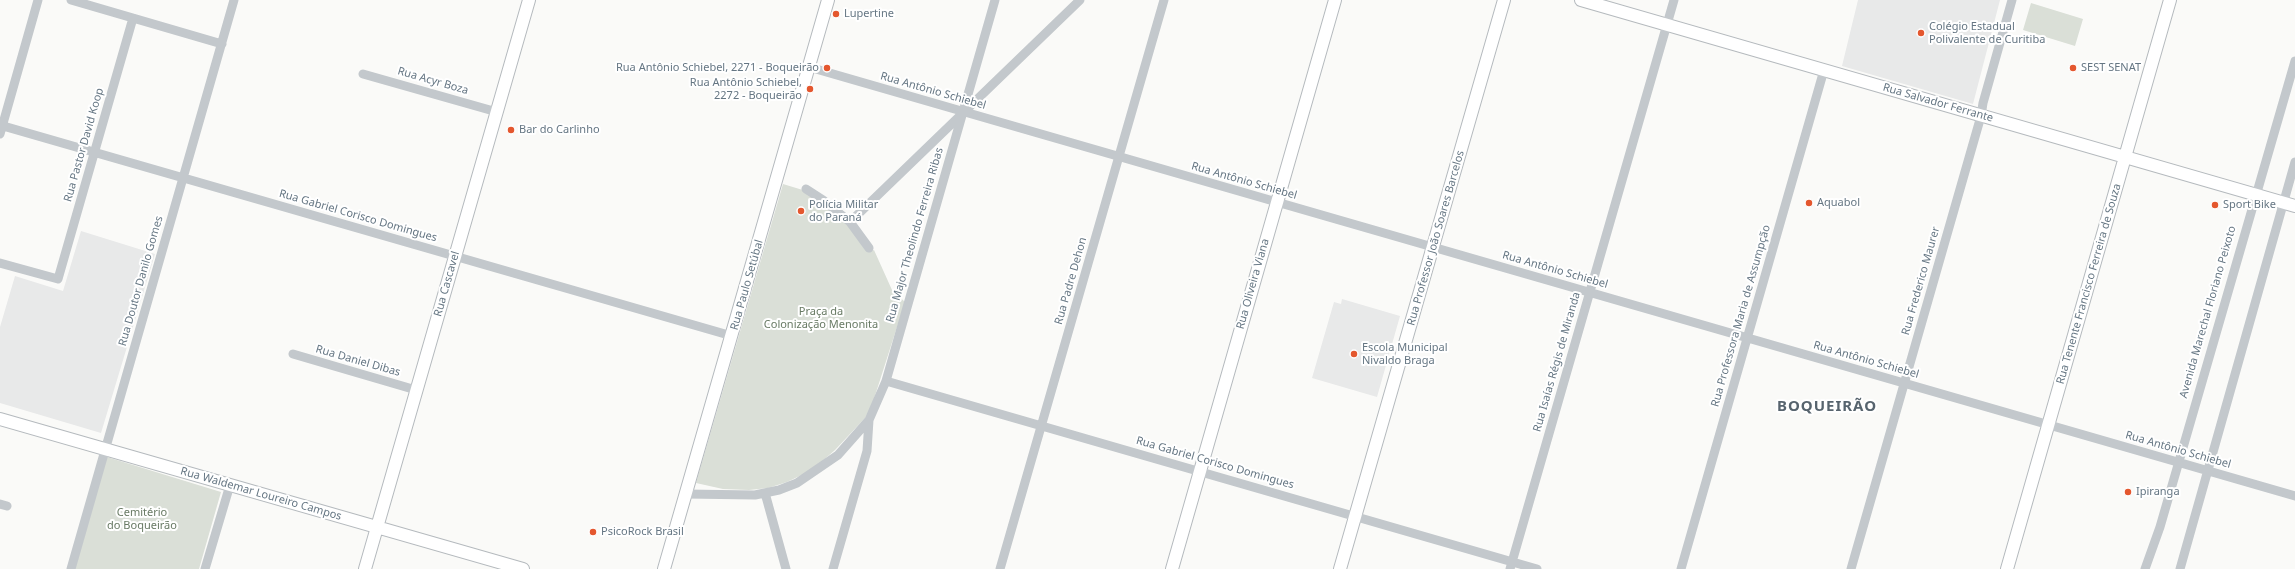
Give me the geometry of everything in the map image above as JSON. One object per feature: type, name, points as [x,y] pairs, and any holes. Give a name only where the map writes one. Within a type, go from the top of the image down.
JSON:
[{"type":"main road","name":"Rua Cascavel","points":[[365,569],[529,0]]},
{"type":"main road","name":"Rua Paulo Setúbal","points":[[664,569],[828,0]]},
{"type":"main road","name":"Rua Oliveira Viana","points":[[1172,569],[1335,0]]},
{"type":"main road","name":"Rua Professor João Soares Barcelos","points":[[1340,569],[1504,0]]},
{"type":"main road","name":"Rua Salvador Ferrante","points":[[1580,0],[2289,205]]},
{"type":"main road","name":"Rua Tenente Francisco Ferreira de Souza","points":[[2007,569],[2170,0]]},
{"type":"main road","name":"Rua Waldemar Loureiro Campos","points":[[0,419],[377,527],[507,567],[523,569]]},
{"type":"street","points":[[1,128],[38,0]]},
{"type":"street","points":[[71,0],[84,2],[222,44]]},
{"type":"street","name":"Rua Doutor Danilo Gomes","points":[[71,569],[234,0]]},
{"type":"street","name":"Rua Major Theolindo Ferreira Ribas","points":[[833,569],[867,451],[869,420],[886,381],[995,0]]},
{"type":"street","points":[[850,222],[1080,0]]},
{"type":"street","name":"Rua Padre Dehon","points":[[1000,569],[1164,0]]},
{"type":"street","name":"Rua Isaías Régis de Miranda","points":[[1511,565],[1674,0]]},
{"type":"street","name":"Rua Frederico Maurer","points":[[1851,569],[1981,116],[1983,103],[2012,0]]},
{"type":"street","name":"Rua Pastor David Koop","points":[[0,263],[58,279],[133,18]]},
{"type":"street","name":"Avenida Marechal Floriano Peixoto","points":[[2146,569],[2160,527],[2177,463],[2295,61]]},
{"type":"street","name":"Rua Antônio Schiebel","points":[[809,67],[2295,496]]},
{"type":"street","name":"Rua Professora Maria de Assumpção","points":[[1681,569],[1824,70]]},
{"type":"street","name":"Rua Acyr Boza","points":[[363,74],[496,112]]},
{"type":"street","name":"Rua Gabriel Corisco Domingues","points":[[1,128],[94,152],[732,336]]},
{"type":"street","points":[[2180,569],[2208,471],[2289,205],[2295,162]]},
{"type":"street","points":[[806,189],[823,200],[850,222],[869,248]]},
{"type":"street","name":"Rua Daniel Dibas","points":[[293,354],[416,390]]},
{"type":"street","name":"Rua Gabriel Corisco Domingues","points":[[886,381],[1355,516],[1511,565],[1537,569]]},
{"type":"street","points":[[686,494],[747,496],[765,494],[797,483],[825,466],[851,442],[869,420]]},
{"type":"street","points":[[206,569],[230,485]]},
{"type":"street","points":[[765,494],[786,569]]},
{"type":"shaded area","name":"Colégio Estadual Polivalente de Curitiba","points":[[1858,0],[2000,0],[1973,104],[1842,66]]},
{"type":"shaded area","points":[[81,231],[155,254],[101,433],[0,403],[0,327],[15,276],[63,291]]},
{"type":"shaded area","name":"Escola Municipal Nivaldo Braga","points":[[1342,299],[1400,316],[1377,397],[1312,378],[1334,302],[1341,304]]},
{"type":"green space","points":[[2031,3],[2083,19],[2075,46],[2023,30]]},
{"type":"green space","name":"Praça da Colonização Menonita","points":[[783,184],[806,191],[849,225],[869,252],[874,250],[892,290],[905,302],[872,405],[865,418],[835,450],[812,470],[787,482],[768,488],[749,490],[723,489],[696,483]]},
{"type":"green space","name":"Cemitério do Boqueirão","points":[[107,457],[221,492],[199,569],[75,569]]},
{"type":"place","name":"Lupertine","points":[[836,14]]},
{"type":"place","name":"Colégio Estadual Polivalente de Curitiba","points":[[1921,33]]},
{"type":"place","name":"Rua Antônio Schiebel, 2271 - Boqueirão","points":[[827,68]]},
{"type":"place","name":"SEST SENAT","points":[[2073,68]]},
{"type":"place","name":"Rua Antônio Schiebel, 2272 - Boqueirão","points":[[810,89]]},
{"type":"place","name":"Bar do Carlinho","points":[[511,130]]},
{"type":"place","name":"Aquabol","points":[[1809,203]]},
{"type":"place","name":"Sport Bike","points":[[2215,205]]},
{"type":"place","name":"Polícia Militar do Paraná","points":[[801,211]]},
{"type":"place","name":"Escola Municipal Nivaldo Braga","points":[[1354,354]]},
{"type":"place","name":"Ipiranga","points":[[2128,492]]},
{"type":"place","name":"PsicoRock Brasil","points":[[593,532]]},
{"type":"district","name":"BOQUEIRÃO","points":[[1827,407]]}]
